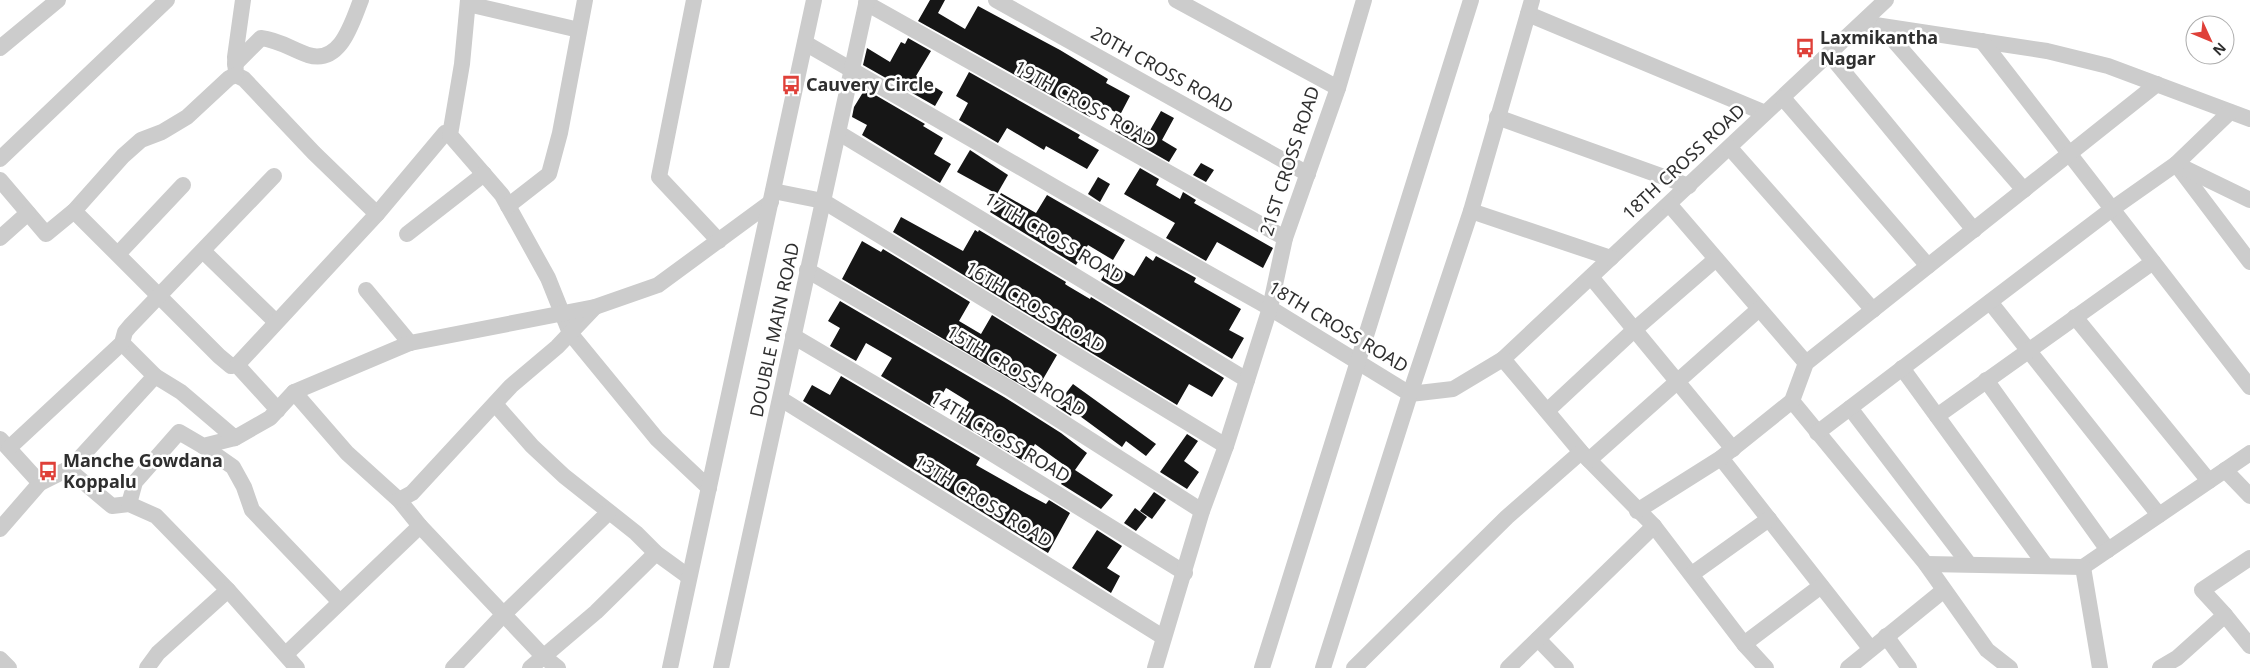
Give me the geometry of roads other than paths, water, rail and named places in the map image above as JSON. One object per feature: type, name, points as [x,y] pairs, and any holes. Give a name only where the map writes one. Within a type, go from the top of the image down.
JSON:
[{"type":"street","points":[[0,48],[58,0]]},
{"type":"street","points":[[0,159],[167,0]]},
{"type":"street","points":[[235,70],[243,0]]},
{"type":"street","points":[[0,180],[46,234],[74,211],[123,156],[141,140],[162,132],[187,117],[230,78],[261,38],[276,40],[310,55],[324,56],[346,40],[362,0]]},
{"type":"street","points":[[508,206],[549,174],[560,133],[585,0]]},
{"type":"street","points":[[694,0],[659,177],[719,241]]},
{"type":"street","name":"DOUBLE MAIN ROAD","points":[[670,668],[814,0]]},
{"type":"street","name":"20TH CROSS ROAD","points":[[996,0],[1308,174]]},
{"type":"street","name":"21ST CROSS ROAD","points":[[1155,668],[1185,574],[1202,511],[1226,446],[1270,308],[1285,238],[1338,88],[1176,0]]},
{"type":"street","points":[[1338,88],[1364,0]]},
{"type":"street","points":[[1262,668],[1472,0]]},
{"type":"street","name":"18TH CROSS ROAD","points":[[805,43],[1063,192],[1270,308],[1410,394],[1453,389],[1503,360],[1886,0]]},
{"type":"street","points":[[450,135],[462,64],[468,2],[579,30]]},
{"type":"street","name":"DOUBLE MAIN ROAD","points":[[721,668],[781,399],[807,270],[824,202],[866,2]]},
{"type":"street","name":"19TH CROSS ROAD","points":[[866,2],[1285,238]]},
{"type":"street","points":[[1323,668],[1410,394],[1471,211],[1530,7],[1765,113]]},
{"type":"street","points":[[1862,24],[2047,51],[2108,66],[2250,119]]},
{"type":"street","points":[[1882,27],[2024,190]]},
{"type":"street","points":[[1982,41],[2250,387]]},
{"type":"street","points":[[1829,54],[1974,230]]},
{"type":"street","points":[[235,70],[314,153],[377,214]]},
{"type":"street","points":[[1637,511],[1727,453],[1792,402],[1806,363],[2157,84]]},
{"type":"street","points":[[1783,98],[1928,266]]},
{"type":"street","points":[[1818,433],[2112,209],[2176,164],[2230,112]]},
{"type":"street","points":[[1497,117],[1689,186]]},
{"type":"street","points":[[74,211],[160,294],[219,356],[231,366],[236,365],[377,214],[445,133],[450,135],[484,174],[508,206],[548,278],[570,333],[657,439],[709,488]]},
{"type":"street","name":"17TH CROSS ROAD","points":[[839,133],[1247,380]]},
{"type":"street","points":[[1730,148],[1873,310]]},
{"type":"street","points":[[2176,164],[2250,200]]},
{"type":"street","points":[[2176,164],[2250,262]]},
{"type":"street","points":[[407,234],[484,174]]},
{"type":"street","points":[[40,483],[4,443],[122,343],[125,332],[274,176]]},
{"type":"street","points":[[119,254],[183,185]]},
{"type":"street","points":[[203,446],[235,438],[270,418],[294,392],[410,342],[595,307],[658,285],[719,241],[772,196]]},
{"type":"street","name":"16TH CROSS ROAD","points":[[772,196],[824,202],[1226,446]]},
{"type":"street","points":[[1669,204],[1806,363]]},
{"type":"street","points":[[1471,211],[1611,258]]},
{"type":"street","points":[[0,238],[28,213]]},
{"type":"street","points":[[203,251],[276,322]]},
{"type":"street","points":[[1547,411],[1634,330],[1716,259]]},
{"type":"street","points":[[1937,416],[2153,262]]},
{"type":"street","name":"15TH CROSS ROAD","points":[[807,270],[1009,388],[1202,511]]},
{"type":"street","points":[[1591,276],[1676,381],[1727,453],[1769,519],[1870,648]]},
{"type":"street","points":[[366,290],[410,342]]},
{"type":"street","points":[[1990,302],[2159,515]]},
{"type":"street","points":[[399,500],[412,493],[495,404],[595,307]]},
{"type":"street","points":[[1354,668],[1507,518],[1676,381],[1759,309]]},
{"type":"street","points":[[2075,317],[2209,481]]},
{"type":"street","name":"14TH CROSS ROAD","points":[[793,336],[988,451],[1185,574]]},
{"type":"street","points":[[122,343],[155,376],[181,392],[235,438]]},
{"type":"street","points":[[1503,360],[1585,456],[1637,511],[1654,526],[1744,644],[1766,668]]},
{"type":"street","points":[[236,365],[278,410]]},
{"type":"street","points":[[1902,368],[2046,566]]},
{"type":"street","points":[[0,529],[40,483],[68,469],[155,376]]},
{"type":"street","points":[[1986,380],[2108,550]]},
{"type":"street","points":[[294,392],[347,452],[399,500],[420,526],[505,613],[543,656],[558,668]]},
{"type":"street","name":"13TH CROSS ROAD","points":[[781,399],[1164,637]]},
{"type":"street","points":[[1792,402],[1926,564],[1987,650],[2010,668]]},
{"type":"street","points":[[495,404],[532,446],[608,512],[636,533],[656,553],[689,577]]},
{"type":"street","points":[[1850,408],[1970,564]]},
{"type":"street","points":[[129,504],[135,482],[179,432],[233,467],[252,510],[340,602]]},
{"type":"street","points":[[1926,564],[2083,567],[2250,453]]},
{"type":"street","points":[[68,469],[112,506],[129,504],[156,516],[228,590],[297,668]]},
{"type":"street","points":[[2225,470],[2250,496]]},
{"type":"street","points":[[453,668],[505,613],[608,512]]},
{"type":"street","points":[[1692,574],[1769,519]]},
{"type":"street","points":[[286,654],[420,526]]},
{"type":"street","points":[[1508,668],[1654,526]]},
{"type":"street","points":[[530,668],[596,612],[656,553]]},
{"type":"street","points":[[2250,558],[2202,590],[2250,646]]},
{"type":"street","points":[[2083,567],[2100,668]]},
{"type":"street","points":[[1744,644],[1821,586]]},
{"type":"street","points":[[147,668],[158,653],[228,590]]},
{"type":"street","points":[[1848,668],[1870,648],[1944,590]]},
{"type":"street","points":[[2160,668],[2181,663],[2225,615]]},
{"type":"street","points":[[1886,636],[1909,668]]},
{"type":"street","points":[[1538,639],[1566,668]]},
{"type":"street","points":[[0,659],[10,668]]},
{"type":"place","name":"Laxmikantha Nagar","points":[[1805,48]]},
{"type":"place","name":"Cauvery Circle","points":[[791,85]]},
{"type":"place","name":"Manche Gowdana Koppalu","points":[[48,471]]}]
